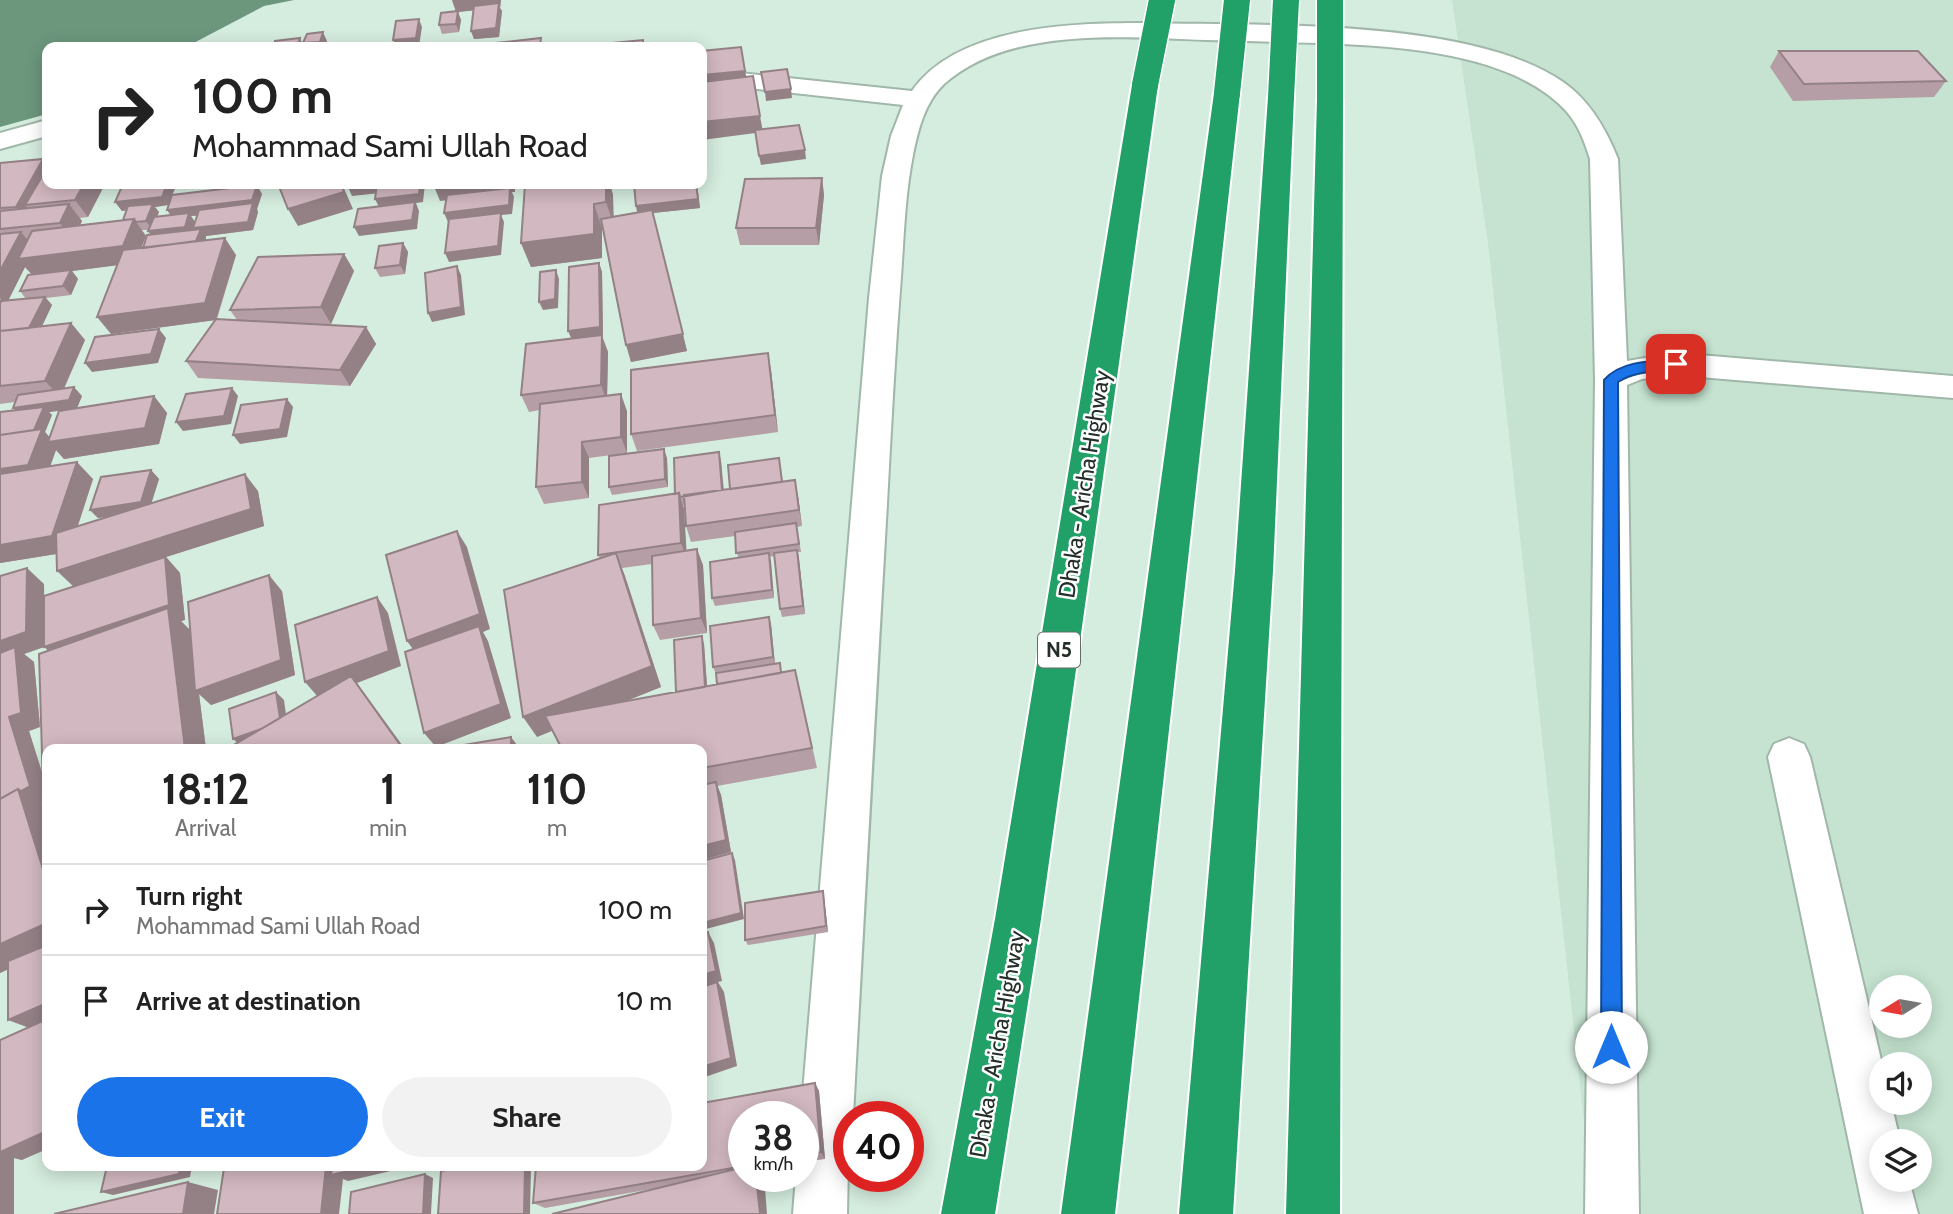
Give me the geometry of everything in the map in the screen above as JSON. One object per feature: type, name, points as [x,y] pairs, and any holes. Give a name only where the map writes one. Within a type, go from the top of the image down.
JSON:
[{"type":"highway","name":"Dhaka - Aricha Highway","points":[[968,1214],[1018,919],[1145,85],[1162,0]]},
{"type":"highway","points":[[1088,1214],[1237,0]]},
{"type":"highway","points":[[1206,1214],[1254,571],[1286,0]]},
{"type":"highway","points":[[1313,1214],[1330,0]]},
{"type":"street","points":[[820,1214],[879,360],[895,187],[907,127],[918,99],[930,82],[983,52],[1014,41],[1109,32],[1268,34],[1398,42],[1461,52],[1527,72],[1559,90],[1595,132],[1604,159],[1611,380],[1612,1214]]},
{"type":"street","points":[[707,77],[918,99]]},
{"type":"street","points":[[0,141],[42,129]]},
{"type":"street","points":[[1611,380],[1625,371],[1676,364],[1953,387]]},
{"type":"street","points":[[1789,757],[1872,1129]]},
{"type":"street","points":[[1886,1192],[1891,1214]]},
{"type":"shaded area","points":[[0,0],[294,0],[264,6],[196,42],[42,42],[42,115],[0,127]]},
{"type":"shaded area","points":[[1452,0],[1953,0],[1953,1214],[1594,1214],[1488,243]]},
{"type":"building","points":[[499,3],[496,28],[471,31],[474,6]]},
{"type":"building","points":[[458,11],[456,24],[439,25],[441,13]]},
{"type":"building","points":[[419,19],[416,38],[393,40],[396,21]]},
{"type":"building","points":[[323,32],[320,42],[303,42],[307,34]]},
{"type":"building","points":[[300,38],[299,42],[275,41]]},
{"type":"building","points":[[541,38],[541,42],[505,42]]},
{"type":"building","points":[[741,47],[745,71],[707,75],[707,50]]},
{"type":"building","points":[[1779,51],[1918,51],[1946,81],[1804,84]]},
{"type":"building","points":[[787,69],[791,89],[765,92],[761,72]]},
{"type":"building","points":[[753,76],[760,116],[707,121],[707,81]]},
{"type":"building","points":[[799,125],[805,150],[759,156],[755,130]]},
{"type":"building","points":[[42,159],[16,207],[0,208],[0,163]]},
{"type":"building","points":[[42,176],[42,189],[81,189],[75,200],[25,205]]},
{"type":"building","points":[[822,178],[816,228],[736,228],[745,179]]},
{"type":"building","points":[[121,189],[165,189],[162,197],[115,202]]},
{"type":"building","points":[[223,189],[256,189],[252,200],[167,210],[172,195]]},
{"type":"building","points":[[280,189],[343,189],[344,192],[288,209]]},
{"type":"building","points":[[376,189],[420,189],[419,194],[375,199]]},
{"type":"building","points":[[510,189],[509,205],[444,213],[447,195]]},
{"type":"building","points":[[525,189],[606,189],[606,202],[594,204],[594,234],[521,243]]},
{"type":"building","points":[[634,189],[697,189],[698,199],[636,206]]},
{"type":"building","points":[[415,202],[412,220],[354,227],[358,209]]},
{"type":"building","points":[[253,203],[248,222],[193,228],[199,210]]},
{"type":"building","points":[[69,204],[60,223],[0,229],[0,211]]},
{"type":"building","points":[[153,204],[146,221],[123,220],[128,206]]},
{"type":"building","points":[[652,210],[683,334],[626,345],[601,219]]},
{"type":"building","points":[[189,213],[185,227],[148,231],[154,217]]},
{"type":"building","points":[[501,213],[498,246],[445,253],[449,219]]},
{"type":"building","points":[[134,219],[123,246],[18,259],[32,231]]},
{"type":"building","points":[[201,229],[196,241],[143,248],[147,235]]},
{"type":"building","points":[[21,232],[0,271],[0,234]]},
{"type":"building","points":[[225,238],[205,303],[97,317],[123,250]]},
{"type":"building","points":[[403,243],[400,265],[375,268],[379,246]]},
{"type":"building","points":[[344,254],[321,307],[230,310],[258,257]]},
{"type":"building","points":[[599,263],[600,327],[568,331],[569,267]]},
{"type":"building","points":[[457,266],[461,307],[428,313],[425,273]]},
{"type":"building","points":[[71,270],[63,286],[20,291],[28,275]]},
{"type":"building","points":[[556,270],[555,299],[539,302],[540,272]]},
{"type":"building","points":[[45,297],[29,328],[0,331],[1,301]]},
{"type":"building","points":[[216,319],[366,327],[340,370],[186,361]]},
{"type":"building","points":[[71,323],[45,381],[0,386],[0,331]]},
{"type":"building","points":[[159,329],[151,354],[85,363],[95,337]]},
{"type":"building","points":[[602,335],[601,385],[521,395],[526,344]]},
{"type":"building","points":[[768,353],[775,415],[631,434],[631,370]]},
{"type":"building","points":[[74,387],[69,400],[13,408],[18,395]]},
{"type":"building","points":[[232,388],[224,416],[176,422],[186,394]]},
{"type":"building","points":[[621,394],[621,437],[582,442],[582,482],[536,487],[540,404]]},
{"type":"building","points":[[154,396],[145,428],[48,442],[59,411]]},
{"type":"building","points":[[287,399],[280,429],[233,435],[241,405]]},
{"type":"building","points":[[44,407],[34,430],[0,435],[0,412]]},
{"type":"building","points":[[42,429],[28,465],[0,469],[0,435]]},
{"type":"building","points":[[664,449],[665,479],[609,487],[609,456]]},
{"type":"building","points":[[719,452],[722,490],[680,497],[679,493],[675,494],[674,458]]},
{"type":"building","points":[[779,458],[782,482],[730,489],[728,465]]},
{"type":"building","points":[[77,462],[52,536],[0,545],[0,474]]},
{"type":"building","points":[[151,470],[141,502],[90,510],[101,477]]},
{"type":"building","points":[[245,474],[251,509],[57,571],[56,533]]},
{"type":"building","points":[[795,480],[799,510],[686,526],[684,495]]},
{"type":"building","points":[[679,493],[681,543],[598,555],[599,505]]},
{"type":"building","points":[[796,523],[799,544],[736,553],[735,532]]},
{"type":"building","points":[[457,531],[480,614],[407,641],[386,555]]},
{"type":"building","points":[[697,549],[701,618],[653,625],[652,556]]},
{"type":"building","points":[[797,550],[803,606],[780,609],[774,553]]},
{"type":"building","points":[[616,553],[652,666],[523,717],[504,590]]},
{"type":"building","points":[[769,553],[772,590],[712,598],[710,562]]},
{"type":"building","points":[[165,557],[169,605],[44,647],[44,596]]},
{"type":"building","points":[[27,568],[26,632],[0,641],[0,576]]},
{"type":"building","points":[[269,575],[281,660],[195,691],[188,602]]},
{"type":"building","points":[[377,597],[389,651],[305,682],[295,625]]},
{"type":"building","points":[[168,608],[184,744],[42,744],[42,754],[39,654]]},
{"type":"building","points":[[769,617],[773,657],[713,667],[710,626]]},
{"type":"building","points":[[479,626],[501,704],[424,733],[405,652]]},
{"type":"building","points":[[702,636],[705,687],[676,692],[674,640]]},
{"type":"building","points":[[15,647],[21,713],[9,717],[30,786],[0,799],[0,653]]},
{"type":"building","points":[[780,663],[781,673],[717,684],[716,673]]},
{"type":"building","points":[[795,670],[812,748],[707,767],[707,744],[559,744],[545,716]]},
{"type":"building","points":[[351,676],[399,744],[235,744]]},
{"type":"building","points":[[276,692],[280,718],[261,729],[233,739],[229,709]]},
{"type":"building","points":[[511,737],[511,744],[470,744]]},
{"type":"building","points":[[716,782],[726,840],[707,845],[707,784]]},
{"type":"building","points":[[18,789],[42,866],[42,925],[0,944],[0,799]]},
{"type":"building","points":[[732,853],[741,913],[707,922],[707,860]]},
{"type":"building","points":[[823,891],[826,926],[745,940],[745,903]]},
{"type":"building","points":[[707,932],[716,971],[707,974]]},
{"type":"building","points":[[42,947],[42,1005],[8,1020],[8,961]]},
{"type":"building","points":[[717,982],[731,1058],[707,1065],[707,985]]},
{"type":"building","points":[[42,1021],[42,1133],[0,1152],[0,1040]]},
{"type":"building","points":[[815,1083],[817,1101],[728,1101],[728,1169],[533,1203],[536,1171],[707,1171],[707,1102]]},
{"type":"building","points":[[106,1171],[179,1171],[179,1174],[101,1192]]},
{"type":"building","points":[[224,1171],[325,1171],[321,1214],[217,1214]]},
{"type":"building","points":[[331,1171],[348,1171],[331,1175]]},
{"type":"building","points":[[441,1171],[525,1171],[524,1214],[438,1214]]},
{"type":"building","points":[[728,1171],[728,1192],[758,1192],[760,1214],[552,1214]]},
{"type":"building","points":[[425,1174],[423,1214],[349,1214],[351,1192]]},
{"type":"building","points":[[188,1182],[183,1214],[54,1214]]},
{"type":"route","points":[[1611,1047],[1611,380],[1625,371],[1676,364]]}]
